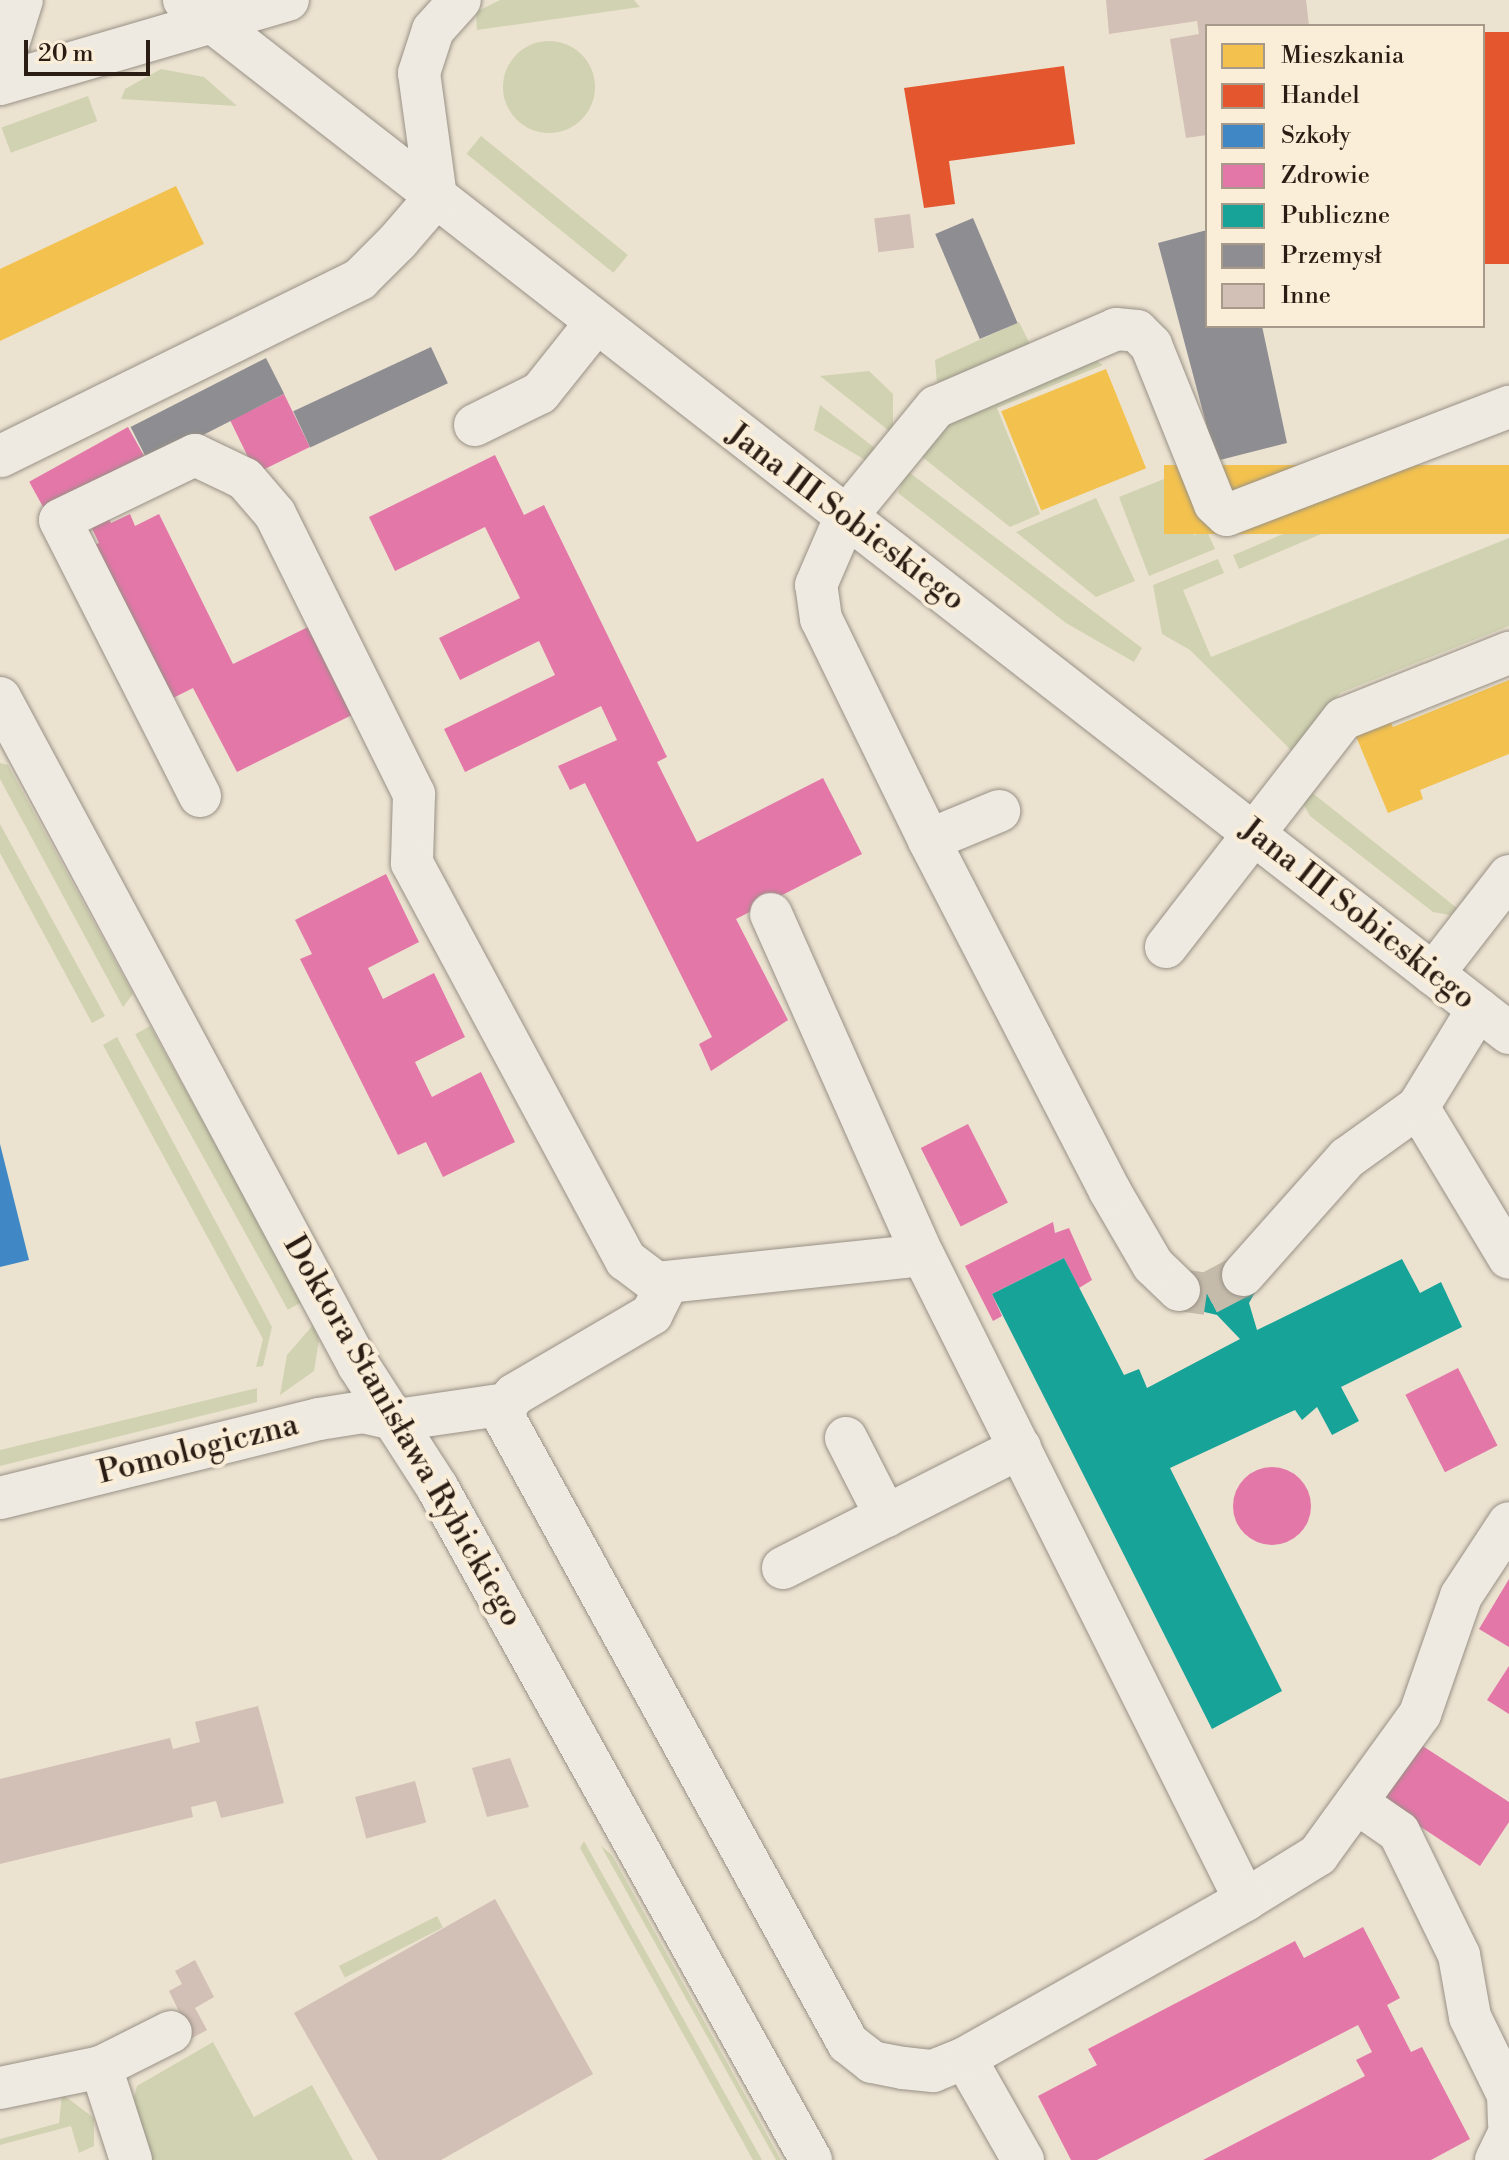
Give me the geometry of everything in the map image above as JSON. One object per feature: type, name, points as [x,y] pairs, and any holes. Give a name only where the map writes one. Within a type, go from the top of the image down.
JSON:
[{"type":"street","points":[[0,70],[22,0]]},
{"type":"street","points":[[0,84],[198,9],[288,0]]},
{"type":"street","points":[[1,456],[360,279],[436,197],[419,73],[433,30],[460,0]]},
{"type":"street","name":"Jana III Sobieskiego","points":[[198,9],[595,324],[1251,829],[1493,1021]]},
{"type":"street","points":[[475,425],[540,393],[595,324]]},
{"type":"street","points":[[1179,1290],[1153,1265],[1110,1191],[929,840],[821,619],[816,585],[845,518],[946,399],[1116,329],[1137,331],[1151,345],[1215,504],[1227,515],[1509,407]]},
{"type":"street","points":[[200,796],[60,520],[195,455],[245,479],[275,514],[414,794],[412,863],[626,1260],[668,1282],[923,1255]]},
{"type":"street","points":[[1166,947],[1251,829],[1343,719],[1509,653]]},
{"type":"street","name":"Doktora Stanisława Rybickiego","points":[[0,698],[359,1366],[397,1420],[811,2160]]},
{"type":"street","points":[[929,840],[999,811]]},
{"type":"street","points":[[1433,974],[1509,876]]},
{"type":"street","points":[[771,914],[923,1255],[1245,1900]]},
{"type":"street","points":[[1243,1275],[1347,1158],[1418,1107],[1493,1021]]},
{"type":"street","points":[[1418,1107],[1509,1258]]},
{"type":"street","points":[[668,1282],[652,1314],[507,1404],[506,1421],[848,2043],[872,2062],[933,2071],[965,2058],[1245,1900],[1318,1855],[1420,1714],[1461,1596],[1509,1523]]},
{"type":"street","name":"Pomologiczna","points":[[0,1498],[319,1419],[363,1412],[397,1420],[507,1404]]},
{"type":"street","points":[[846,1438],[886,1516]]},
{"type":"street","points":[[783,1568],[1020,1448]]},
{"type":"street","points":[[1357,1803],[1399,1832],[1459,1955],[1470,2017],[1508,2095],[1509,2123]]},
{"type":"street","points":[[0,2088],[101,2067],[171,2032]]},
{"type":"street","points":[[965,2058],[1023,2160]]},
{"type":"street","points":[[101,2067],[123,2158]]},
{"type":"street","points":[[1496,2160],[1509,2133]]},
{"type":"green space","points":[[500,0],[634,0],[640,7],[477,30],[476,12]]},
{"type":"green space","points":[[549,41],[567,44],[582,54],[592,69],[595,87],[592,105],[582,120],[567,130],[549,133],[531,130],[516,120],[506,105],[503,87],[506,69],[516,54],[531,44]]},
{"type":"green space","points":[[161,69],[204,77],[237,106],[121,99],[125,89]]},
{"type":"green space","points":[[88,96],[97,121],[11,153],[2,127]]},
{"type":"green space","points":[[481,136],[628,255],[613,273],[467,154]]},
{"type":"green space","points":[[1019,322],[1031,346],[937,383],[935,360]]},
{"type":"green space","points":[[1092,358],[1103,365],[997,408],[1040,514],[1010,527],[916,452],[942,423]]},
{"type":"green space","points":[[869,371],[893,394],[893,434],[820,376]]},
{"type":"green space","points":[[820,405],[876,449],[867,461],[814,430]]},
{"type":"green space","points":[[906,470],[1142,648],[1134,662],[1066,623],[898,493]]},
{"type":"green space","points":[[1169,477],[1194,535],[1207,531],[1215,549],[1149,576],[1119,497]]},
{"type":"green space","points":[[1416,481],[1421,495],[1336,526],[1330,512]]},
{"type":"green space","points":[[1096,498],[1135,581],[1096,597],[1016,532]]},
{"type":"green space","points":[[1316,520],[1322,534],[1239,569],[1233,555]]},
{"type":"green space","points":[[1509,538],[1509,626],[1340,693],[1292,751],[1190,650],[1162,634],[1153,585],[1218,559],[1224,573],[1183,590],[1211,657]]},
{"type":"green space","points":[[0,763],[8,765],[133,994],[123,1007],[0,779]]},
{"type":"green space","points":[[1305,787],[1457,908],[1450,915],[1433,912],[1310,816],[1301,800]]},
{"type":"green space","points":[[0,824],[105,1016],[92,1023],[0,853]]},
{"type":"green space","points":[[150,1026],[303,1302],[288,1310],[135,1034]]},
{"type":"green space","points":[[117,1037],[272,1327],[263,1366],[256,1367],[263,1339],[103,1045]]},
{"type":"green space","points":[[313,1325],[319,1340],[314,1371],[280,1395],[287,1355]]},
{"type":"green space","points":[[257,1388],[257,1402],[0,1466],[0,1450]]},
{"type":"green space","points":[[584,1841],[762,2160],[753,2160],[580,1848]]},
{"type":"green space","points":[[601,1846],[612,1855],[781,2160],[776,2160]]},
{"type":"green space","points":[[437,1916],[443,1928],[345,1978],[339,1966]]},
{"type":"green space","points":[[213,2042],[254,2117],[312,2085],[353,2160],[148,2160],[132,2105],[137,2086]]},
{"type":"green space","points":[[62,2094],[94,2118],[94,2146],[79,2153],[71,2126],[0,2145],[0,2139],[59,2123]]},
{"type":"building: Mieszkania","points":[[176,186],[204,244],[0,341],[0,269]]},
{"type":"building: Mieszkania","points":[[1106,369],[1146,468],[1041,511],[1001,411]]},
{"type":"building: Mieszkania","points":[[1164,465],[1509,465],[1509,534],[1164,534]]},
{"type":"building: Mieszkania","points":[[1509,680],[1509,754],[1420,790],[1423,799],[1388,813],[1355,734],[1390,720],[1393,727]]},
{"type":"building: Handel","points":[[1485,32],[1509,32],[1509,264],[1485,264]]},
{"type":"building: Handel","points":[[1064,66],[1075,144],[949,161],[955,204],[924,208],[904,88]]},
{"type":"building: Szkoły","points":[[0,1144],[29,1260],[0,1267]]},
{"type":"building: Zdrowie","points":[[284,394],[310,447],[256,473],[230,420]]},
{"type":"building: Zdrowie","points":[[128,427],[145,458],[46,512],[29,482]]},
{"type":"building: Zdrowie","points":[[495,455],[524,515],[544,505],[667,757],[657,762],[697,842],[823,778],[862,854],[736,919],[788,1020],[711,1071],[699,1044],[712,1037],[585,783],[570,790],[558,766],[617,740],[601,706],[465,772],[444,729],[555,675],[539,641],[460,680],[439,638],[520,598],[485,527],[395,571],[369,517]]},
{"type":"building: Zdrowie","points":[[106,513],[111,523],[130,514],[135,526],[159,514],[233,664],[316,623],[358,712],[237,772],[193,688],[165,702],[90,547],[99,543],[89,522]]},
{"type":"building: Zdrowie","points":[[386,874],[419,942],[368,968],[383,999],[434,973],[465,1037],[415,1062],[432,1097],[481,1072],[515,1142],[443,1177],[426,1142],[398,1155],[300,959],[312,954],[295,920]]},
{"type":"building: Zdrowie","points":[[968,1124],[1008,1202],[961,1226],[921,1148]]},
{"type":"building: Zdrowie","points":[[1053,1222],[1055,1233],[1069,1228],[1092,1280],[1079,1288],[1064,1258],[992,1294],[1002,1316],[993,1321],[965,1266]]},
{"type":"building: Zdrowie","points":[[1458,1368],[1497,1446],[1445,1472],[1405,1395]]},
{"type":"building: Zdrowie","points":[[1264,1467],[1280,1467],[1294,1473],[1305,1484],[1311,1506],[1305,1528],[1294,1539],[1280,1545],[1264,1545],[1250,1539],[1239,1528],[1233,1514],[1233,1498],[1239,1484],[1250,1473]]},
{"type":"building: Zdrowie","points":[[1509,1579],[1509,1647],[1479,1629]]},
{"type":"building: Zdrowie","points":[[1509,1666],[1509,1714],[1487,1700]]},
{"type":"building: Zdrowie","points":[[1418,1743],[1509,1802],[1509,1822],[1480,1866],[1380,1800]]},
{"type":"building: Zdrowie","points":[[1363,1927],[1400,1998],[1387,2005],[1411,2052],[1422,2047],[1470,2139],[1431,2160],[1203,2160],[1365,2076],[1356,2060],[1372,2052],[1358,2025],[1097,2160],[1071,2160],[1038,2096],[1097,2065],[1088,2049],[1295,1941],[1304,1958]]},
{"type":"building: Publiczne","points":[[1064,1258],[1124,1375],[1139,1369],[1147,1388],[1240,1339],[1217,1315],[1175,1305],[1185,1271],[1202,1276],[1228,1263],[1258,1287],[1249,1303],[1257,1330],[1402,1259],[1420,1293],[1441,1282],[1462,1327],[1341,1387],[1359,1421],[1332,1435],[1317,1407],[1302,1420],[1295,1410],[1170,1468],[1282,1691],[1212,1729],[992,1294]]},
{"type":"building: Przemysł","points":[[973,218],[1018,323],[980,339],[935,234]]},
{"type":"building: Przemysł","points":[[1205,231],[1205,328],[1262,328],[1287,443],[1216,461],[1158,243]]},
{"type":"building: Przemysł","points":[[431,347],[448,383],[310,447],[293,411]]},
{"type":"building: Przemysł","points":[[266,358],[284,394],[149,463],[131,427]]},
{"type":"building: Inne","points":[[1106,0],[1306,0],[1309,24],[1205,24],[1205,135],[1186,138],[1170,39],[1199,34],[1197,21],[1109,34]]},
{"type":"building: Inne","points":[[910,214],[914,248],[878,252],[874,218]]},
{"type":"building: Inne","points":[[258,1706],[284,1803],[221,1818],[216,1801],[191,1807],[193,1817],[0,1864],[0,1779],[170,1738],[173,1749],[200,1742],[195,1722]]},
{"type":"building: Inne","points":[[510,1758],[529,1807],[487,1817],[472,1768]]},
{"type":"building: Inne","points":[[415,1781],[426,1823],[366,1839],[355,1797]]},
{"type":"building: Inne","points":[[495,1899],[593,2074],[441,2160],[378,2160],[294,2013]]},
{"type":"building: Inne","points":[[195,1960],[214,1997],[195,2008],[207,2030],[192,2038],[169,1991],[182,1984],[175,1971]]},
{"type":"tunnel","points":[[1179,1290],[1207,1294],[1243,1275]]}]
